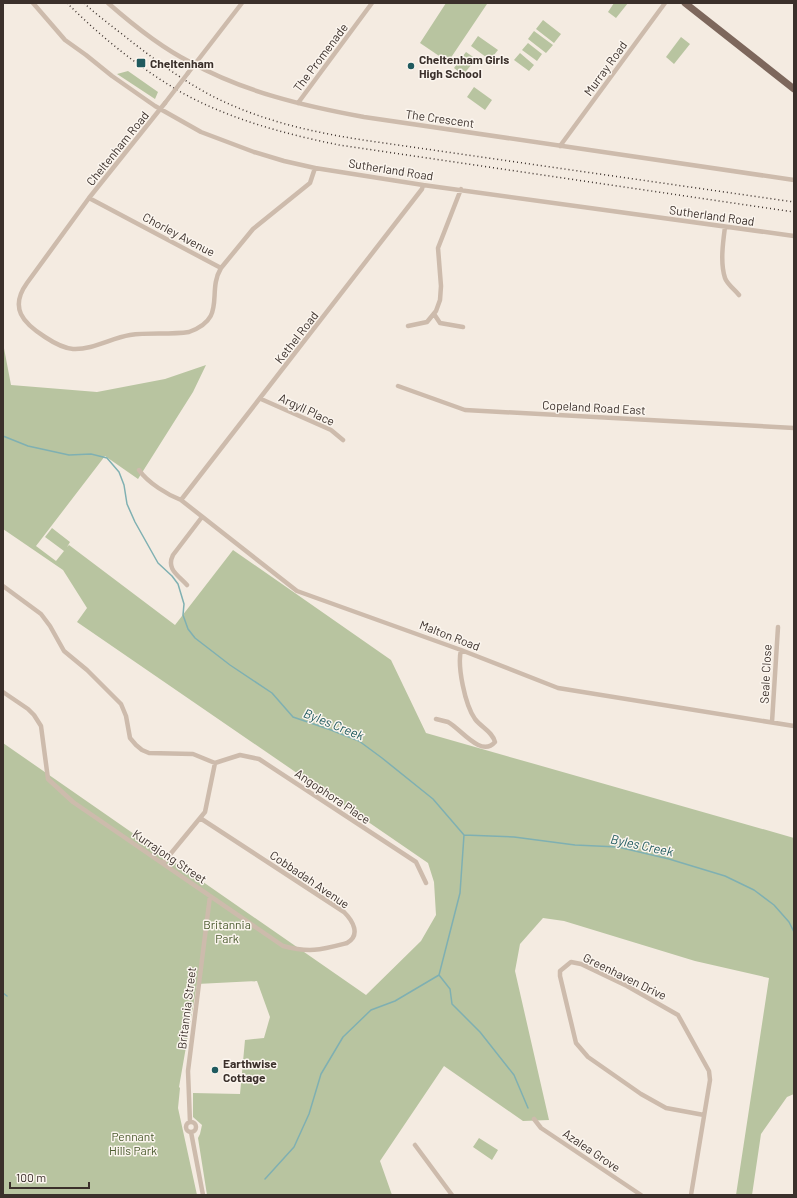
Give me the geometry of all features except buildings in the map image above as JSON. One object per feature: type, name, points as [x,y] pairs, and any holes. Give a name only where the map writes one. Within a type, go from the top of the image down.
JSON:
[{"type":"main road","points":[[685,3],[794,88]]},
{"type":"street","name":"Sutherland Road","points":[[33,3],[65,40],[112,76],[160,109],[201,132],[227,143],[284,161],[314,168],[423,185],[461,189],[794,236]]},
{"type":"street","name":"The Crescent","points":[[108,3],[142,31],[172,52],[195,65],[243,86],[298,103],[364,117],[794,180]]},
{"type":"street","name":"Cheltenham Road","points":[[220,268],[216,278],[215,300],[212,313],[205,322],[195,330],[189,332],[130,335],[81,348],[67,348],[33,330],[24,320],[21,312],[20,298],[24,288],[90,198],[242,3]]},
{"type":"street","name":"The Promenade","points":[[298,103],[372,3]]},
{"type":"street","name":"Murray Road","points":[[560,146],[666,3]]},
{"type":"street","name":"Chorley Avenue","points":[[90,198],[220,268],[253,229],[310,183],[314,168]]},
{"type":"street","name":"Kethel Road","points":[[181,500],[418,195],[423,185]]},
{"type":"street","points":[[408,326],[426,323],[434,314],[438,306],[441,295],[438,248],[461,189]]},
{"type":"street","points":[[725,227],[723,241],[723,264],[725,279],[739,295]]},
{"type":"street","points":[[434,314],[440,324],[463,327]]},
{"type":"street","name":"Copeland Road East","points":[[398,386],[465,410],[794,428]]},
{"type":"street","name":"Argyll Place","points":[[261,399],[331,430],[343,440]]},
{"type":"street","name":"Malton Road","points":[[139,470],[145,477],[169,495],[181,500],[297,591],[461,650],[558,688],[794,726]]},
{"type":"street","points":[[187,585],[172,570],[170,562],[173,555],[202,517]]},
{"type":"street","points":[[3,586],[41,614],[50,626],[64,651],[87,670],[121,704],[126,716],[130,738],[136,745],[149,753],[192,754],[215,763],[205,812],[163,863]]},
{"type":"street","name":"Seale Close","points":[[772,722],[778,627]]},
{"type":"street","points":[[436,719],[448,722],[483,748],[492,746],[495,742],[493,735],[475,719],[466,700],[459,658],[461,650]]},
{"type":"street","name":"Kurrajong Street","points":[[3,692],[28,709],[34,715],[41,726],[48,779],[73,802],[283,946]]},
{"type":"street","name":"Angophora Place","points":[[215,763],[240,755],[259,759],[416,862],[426,883]]},
{"type":"street","name":"Cobbadah Avenue","points":[[200,818],[344,912],[350,918],[355,928],[353,937],[347,943],[320,950],[296,950],[283,946]]},
{"type":"street","name":"Britannia Street","points":[[203,1195],[192,1132],[196,1127],[194,1123],[190,1122],[188,1071],[210,896]]},
{"type":"street","name":"Greenhaven Drive","points":[[691,1195],[710,1080],[709,1071],[678,1015],[628,986],[581,964],[571,962],[560,970],[576,1043],[588,1057],[641,1094],[666,1108],[704,1114]]},
{"type":"street","name":"Azalea Grove","points":[[534,1119],[541,1128],[641,1195]]},
{"type":"street","points":[[416,1145],[452,1195]]},
{"type":"green space","points":[[446,3],[487,4],[448,62],[420,43]]},
{"type":"green space","points":[[614,3],[628,3],[616,18],[608,12]]},
{"type":"green space","points":[[543,20],[561,34],[554,43],[536,29]]},
{"type":"green space","points":[[534,31],[553,45],[546,53],[528,39]]},
{"type":"green space","points":[[478,36],[498,50],[490,60],[471,46]]},
{"type":"green space","points":[[681,37],[690,44],[674,64],[666,57]]},
{"type":"green space","points":[[528,43],[542,54],[537,61],[522,50]]},
{"type":"green space","points":[[466,52],[476,59],[463,75],[454,68]]},
{"type":"green space","points":[[520,53],[534,65],[529,71],[514,60]]},
{"type":"green space","points":[[128,71],[158,92],[155,99],[117,74]]},
{"type":"green space","points":[[474,87],[492,100],[485,110],[467,97]]},
{"type":"green space","points":[[3,343],[11,385],[97,392],[165,379],[206,365],[193,392],[138,479],[105,456],[36,546],[56,561],[64,551],[45,537],[52,528],[70,542],[67,547],[69,545],[175,625],[233,550],[391,660],[426,733],[794,838],[794,1094],[787,1097],[761,1134],[752,1195],[736,1195],[769,978],[695,961],[564,921],[543,918],[520,944],[515,971],[549,1120],[523,1121],[444,1066],[380,1161],[392,1195],[207,1195],[198,1138],[202,1125],[193,1117],[193,1093],[240,1094],[245,1040],[264,1038],[270,1017],[257,981],[197,984],[179,1087],[178,1108],[197,1195],[3,1195],[3,743],[366,995],[421,941],[436,915],[434,882],[428,863],[77,622],[87,608],[63,570],[3,529]]},
{"type":"green space","points":[[479,1138],[498,1150],[492,1160],[473,1147]]},
{"type":"waterway","name":"Byles Creek","points":[[3,436],[28,446],[69,455],[91,454],[107,458],[119,472],[124,485],[127,504],[135,522],[158,563],[178,584],[184,604],[183,615],[188,629],[195,638],[230,665],[272,693],[293,717],[359,741],[433,799],[464,835],[514,837],[575,845],[618,847],[669,859],[725,876],[754,890],[774,905],[789,922],[794,932]]},
{"type":"waterway","points":[[265,1179],[294,1147],[309,1114],[321,1074],[343,1037],[371,1010],[395,1001],[439,975],[460,893],[464,835]]},
{"type":"waterway","points":[[439,975],[450,989],[452,1004],[480,1032],[514,1075],[528,1108]]},
{"type":"waterway","points":[[3,993],[7,996]]},
{"type":"railway","points":[[67,3],[120,50],[149,72],[179,91],[217,110],[298,136],[339,145],[794,212]]},
{"type":"railway","points":[[84,3],[143,51],[191,84],[229,104],[281,123],[352,138],[794,202]]},
{"type":"place","name":"Cheltenham","points":[[141,63]]},
{"type":"place","name":"Cheltenham Girls High School","points":[[411,66]]},
{"type":"place","name":"Earthwise Cottage","points":[[215,1070]]},
{"type":"park label","name":"Britannia Park","points":[[227,931]]},
{"type":"park label","name":"Pennant Hills Park","points":[[133,1143]]}]
